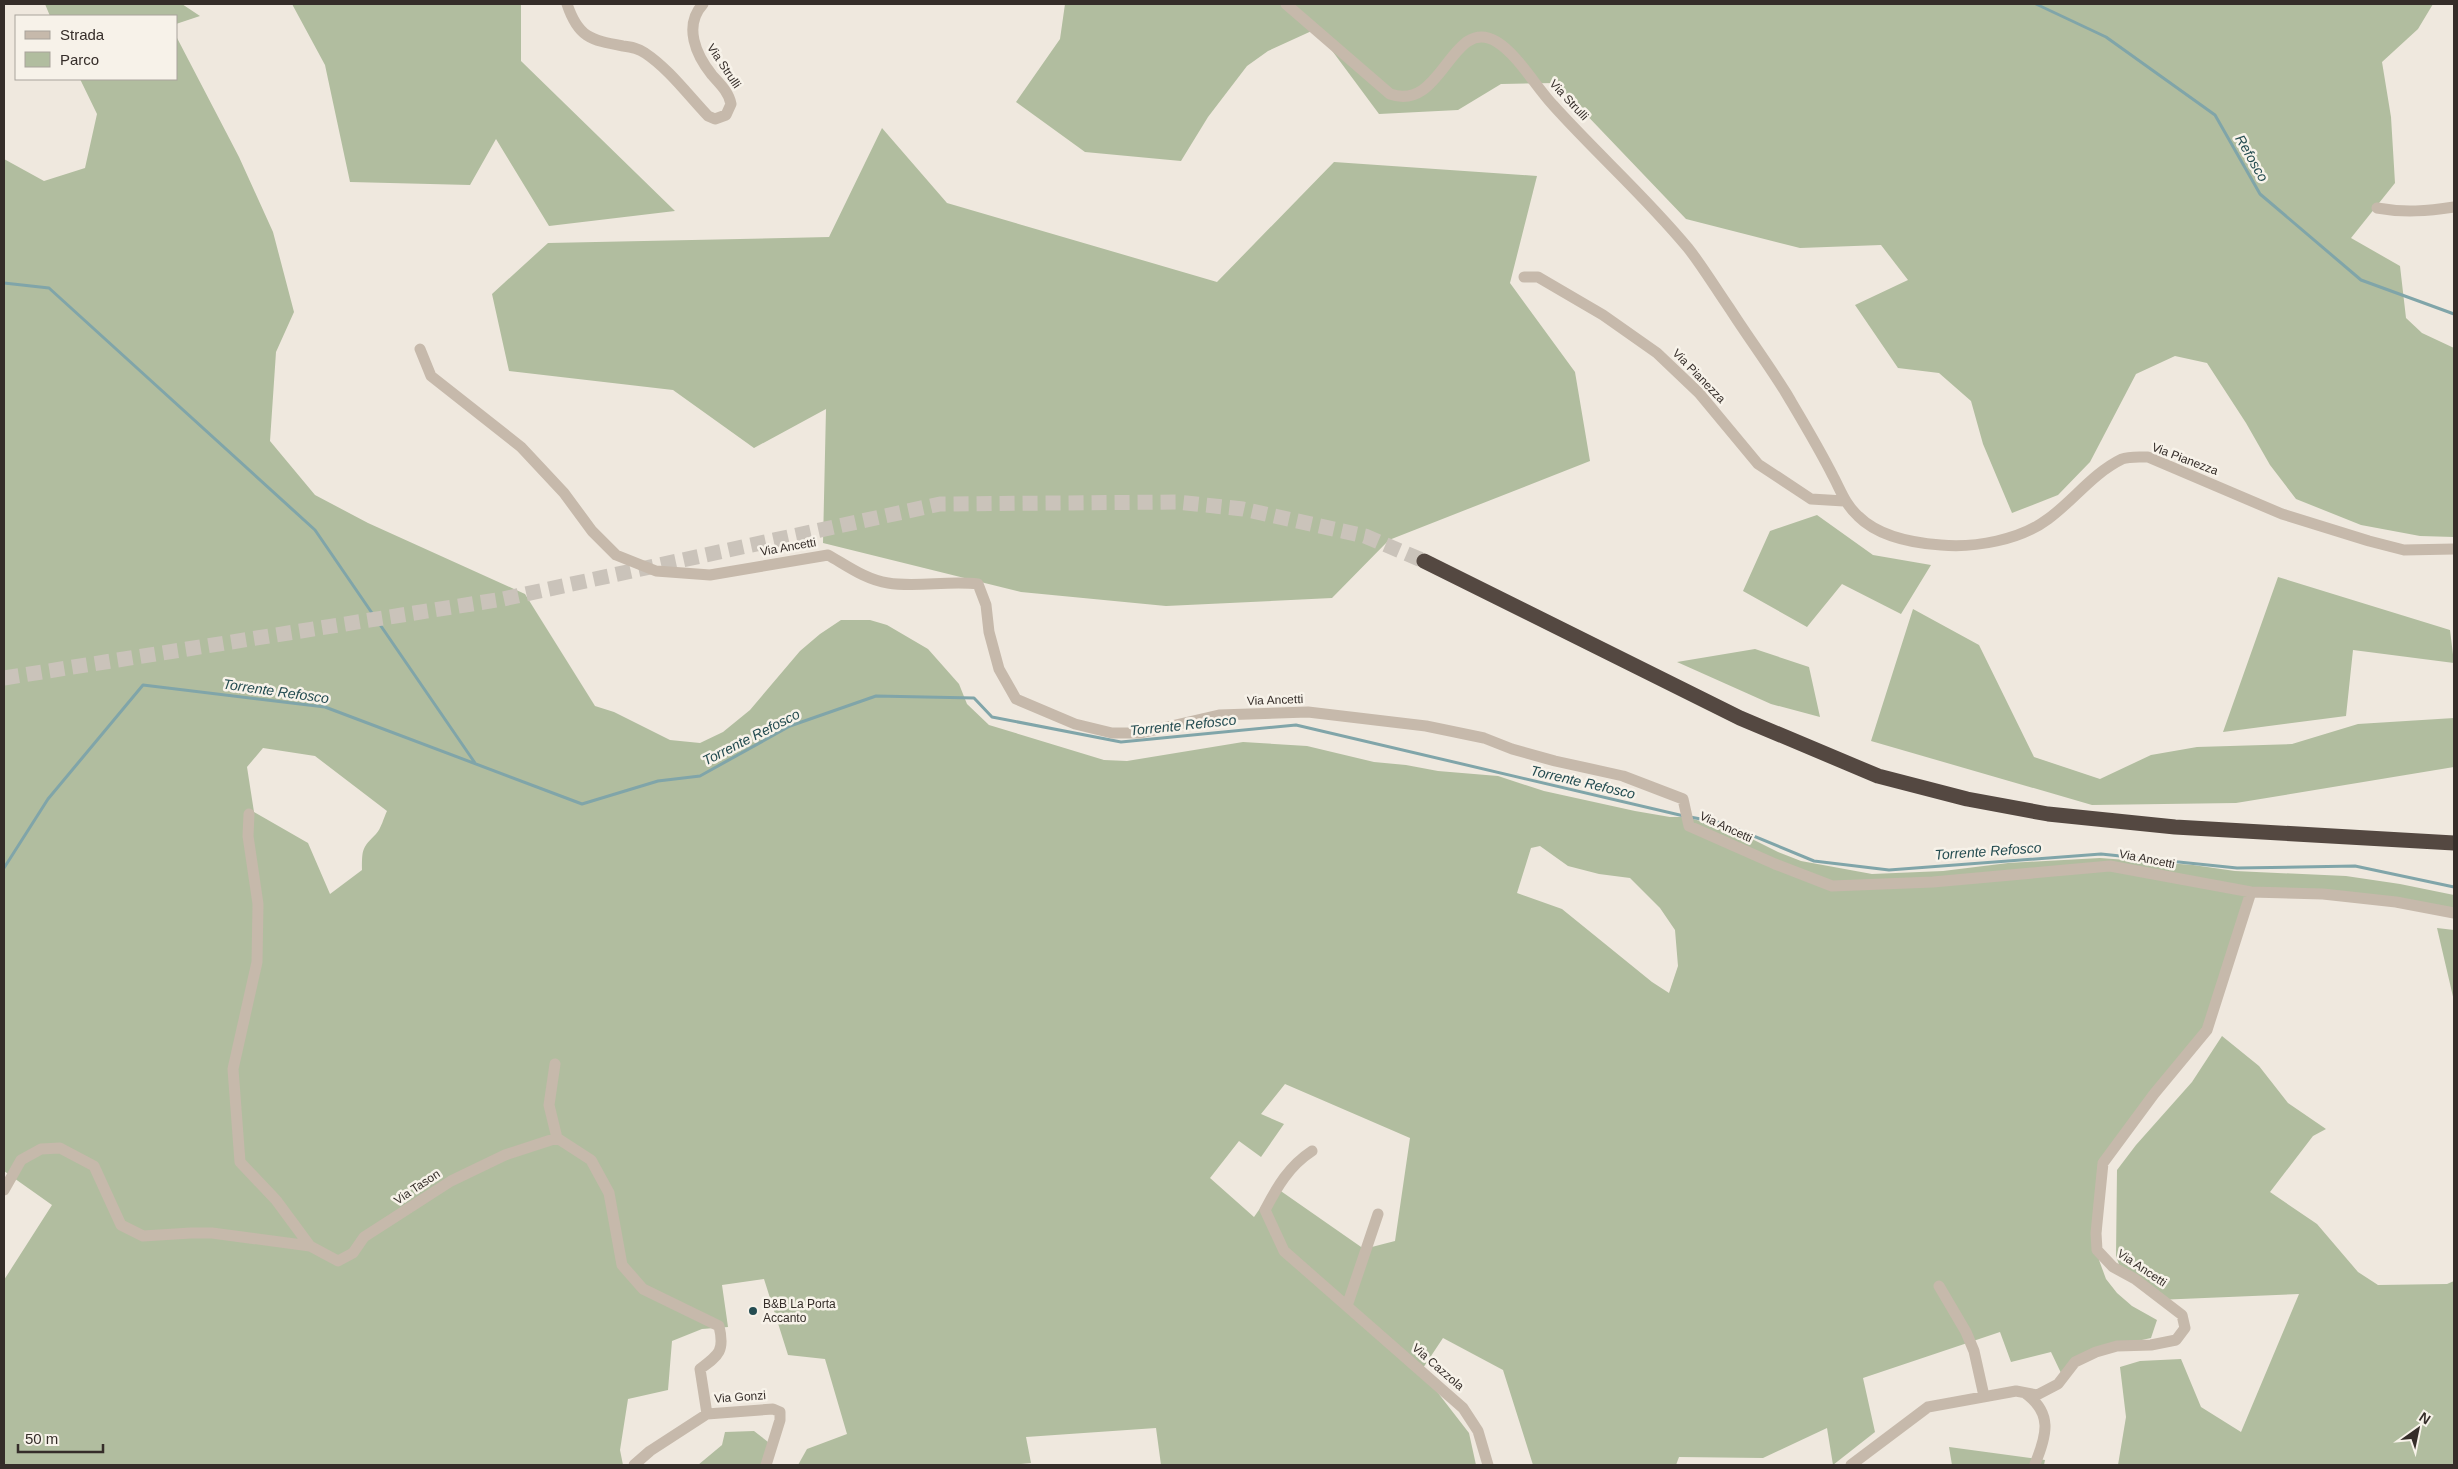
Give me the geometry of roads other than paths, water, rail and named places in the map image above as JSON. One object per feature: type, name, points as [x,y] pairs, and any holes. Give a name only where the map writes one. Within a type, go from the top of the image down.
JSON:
[{"type":"highway","points":[[1424,561],[1740,718],[1816,752],[1895,780],[1967,800],[2048,814],[2175,827],[2454,843]]},
{"type":"street","name":"Via Strulli","points":[[567,4],[576,26],[583,34],[592,40],[643,51],[663,68],[708,116],[715,119],[726,115],[731,107],[731,100],[700,57],[693,41],[694,19],[703,4]]},
{"type":"street","name":"Via Strulli","points":[[1286,4],[1390,94],[1400,97],[1411,96],[1425,89],[1454,54],[1472,40],[1488,38],[1505,48],[1554,106],[1606,158],[1689,249],[1785,391]]},
{"type":"street","points":[[2378,208],[2400,212],[2428,211],[2454,207]]},
{"type":"street","name":"Via Pianezza","points":[[1524,277],[1538,277],[1554,286],[1603,315],[1657,354],[1699,393],[1758,464],[1811,499],[1844,501]]},
{"type":"street","name":"Via Ancetti","points":[[420,349],[431,376],[521,447],[564,493],[592,531],[616,555],[656,571],[710,575],[828,554],[858,573],[887,583],[959,582],[978,584],[986,605],[989,632],[999,669],[1016,699],[1075,724],[1112,733],[1141,733],[1219,715],[1308,712],[1426,726],[1484,738],[1529,754],[1623,776],[1683,799],[1689,826],[1775,864],[1832,886],[1933,882],[2110,866],[2251,892],[2332,895],[2396,902],[2454,913]]},
{"type":"street","name":"Via Pianezza","points":[[1785,391],[1835,478],[1844,501],[1860,518],[1881,533],[1907,540],[1942,546],[1972,544],[2010,537],[2046,521],[2097,477],[2124,458],[2148,457],[2282,514],[2369,541],[2404,550],[2454,548]]},
{"type":"street","points":[[249,814],[248,836],[258,904],[257,962],[233,1069],[240,1162],[276,1200],[310,1246]]},
{"type":"street","name":"Via Ancetti","points":[[1851,1465],[1928,1407],[2016,1391],[2037,1395],[2058,1384],[2075,1362],[2096,1352],[2117,1346],[2151,1345],[2176,1340],[2184,1328],[2182,1315],[2135,1279],[2113,1268],[2097,1250],[2096,1233],[2104,1163],[2154,1094],[2206,1030],[2251,892]]},
{"type":"street","points":[[555,1064],[549,1105],[557,1138],[591,1160],[609,1192],[622,1265],[643,1289],[719,1326],[723,1341],[718,1356],[700,1369],[707,1414]]},
{"type":"street","name":"Via Tason","points":[[4,1190],[21,1160],[41,1149],[60,1148],[94,1166],[121,1225],[143,1236],[191,1233],[212,1234],[310,1246],[338,1261],[352,1253],[364,1236],[451,1181],[505,1155],[557,1138]]},
{"type":"street","name":"Via Cazzola","points":[[1312,1151],[1298,1160],[1284,1178],[1265,1210],[1284,1251],[1463,1408],[1478,1431],[1488,1465]]},
{"type":"street","points":[[1347,1306],[1378,1214]]},
{"type":"street","points":[[1939,1286],[1966,1332],[1974,1352],[1984,1396]]},
{"type":"street","points":[[2025,1393],[2035,1400],[2044,1413],[2044,1443],[2035,1464]]},
{"type":"street","name":"Via Gonzi","points":[[634,1465],[650,1451],[707,1414],[764,1409],[780,1412],[780,1420],[766,1465]]},
{"type":"waterway","name":"Refosco","points":[[2036,4],[2106,37],[2215,115],[2260,194],[2361,280],[2454,314]]},
{"type":"waterway","points":[[4,283],[49,288],[315,530],[475,763]]},
{"type":"waterway","name":"Torrente Refosco","points":[[4,868],[48,799],[143,685],[325,707],[582,804],[658,781],[700,776],[790,726],[876,696],[974,698],[992,717],[1121,742],[1296,725],[1684,816]]},
{"type":"waterway","name":"Torrente Refosco","points":[[1690,817],[1722,823],[1814,861],[1889,870],[2101,854],[2237,868],[2355,866],[2454,887]]},
{"type":"tunnel","points":[[4,678],[503,599],[940,504],[1177,502],[1243,509],[1365,536],[1424,561]]},
{"type":"place","name":"B&B La Porta Accanto","points":[[753,1311]]}]
